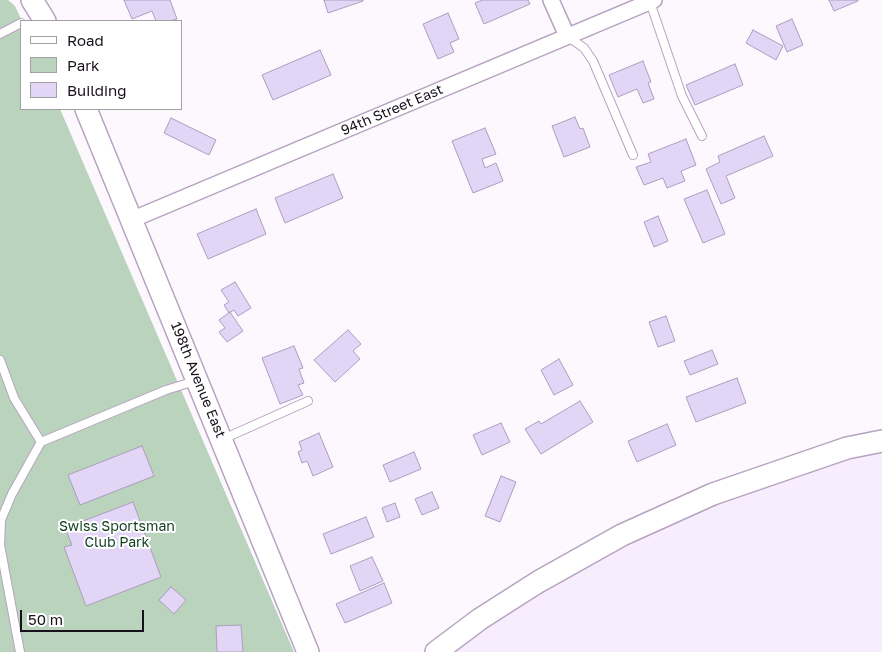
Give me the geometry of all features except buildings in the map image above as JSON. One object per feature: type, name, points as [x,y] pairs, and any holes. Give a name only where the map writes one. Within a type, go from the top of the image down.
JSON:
[{"type":"street","points":[[550,0],[567,36]]},
{"type":"street","name":"94th Street East","points":[[131,220],[652,1]]},
{"type":"street","name":"198th Avenue East","points":[[86,110],[310,651]]},
{"type":"street","points":[[436,652],[480,619],[538,582],[622,535],[722,491],[847,448],[882,441]]},
{"type":"lane","points":[[652,1],[682,96],[702,136]]},
{"type":"lane","points":[[0,34],[20,24]]},
{"type":"lane","points":[[567,36],[584,48],[593,61],[633,154]]},
{"type":"lane","points":[[0,360],[14,398],[41,442]]},
{"type":"lane","points":[[20,652],[0,545],[0,520],[41,442],[166,390],[198,380]]},
{"type":"lane","points":[[223,441],[308,400]]},
{"type":"shaded area","points":[[882,442],[882,652],[437,652],[713,494]]},
{"type":"green space","name":"Swiss Sportsman Club Park","points":[[0,0],[8,0],[15,6],[22,20],[20,20],[20,110],[60,110],[294,652],[0,652]]}]
